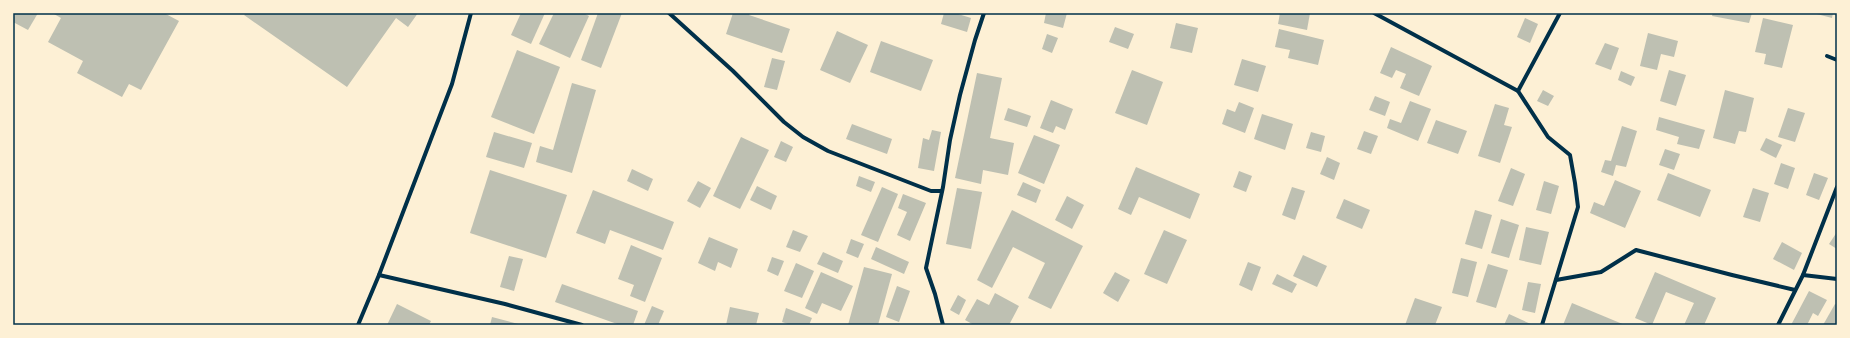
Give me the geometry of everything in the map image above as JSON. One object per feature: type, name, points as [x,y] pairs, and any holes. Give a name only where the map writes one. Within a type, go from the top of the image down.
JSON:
[{"type":"street","points":[[358,325],[379,275],[452,84],[471,13]]},
{"type":"street","points":[[669,13],[733,71],[784,122],[803,138],[828,151],[931,191],[941,191]]},
{"type":"street","points":[[943,325],[926,268],[960,94],[984,13]]},
{"type":"street","points":[[1374,13],[1518,91],[1548,137],[1570,155],[1578,207],[1542,325]]},
{"type":"street","points":[[1518,91],[1560,13]]},
{"type":"street","points":[[1827,56],[1837,60]]},
{"type":"street","points":[[1778,325],[1803,274],[1837,187]]},
{"type":"street","points":[[1556,280],[1601,272],[1636,250],[1795,290]]},
{"type":"street","points":[[1803,274],[1837,279]]},
{"type":"street","points":[[379,275],[506,304],[582,325]]},
{"type":"building","points":[[15,13],[38,13],[28,30],[13,22]]},
{"type":"building","points":[[164,13],[179,21],[141,90],[129,84],[122,97],[77,73],[83,61],[48,42],[61,18],[54,14]]},
{"type":"building","points":[[246,13],[418,13],[408,27],[396,18],[347,87],[244,15]]},
{"type":"building","points":[[521,13],[545,13],[531,44],[511,35]]},
{"type":"building","points":[[554,13],[583,13],[589,16],[570,58],[539,44]]},
{"type":"building","points":[[598,13],[622,13],[601,68],[581,60]]},
{"type":"building","points":[[733,13],[750,13],[749,15],[790,29],[782,53],[726,34]]},
{"type":"building","points":[[944,13],[955,13],[971,18],[967,32],[941,24]]},
{"type":"building","points":[[1046,13],[1067,13],[1063,28],[1044,23]]},
{"type":"building","points":[[1280,13],[1310,13],[1307,30],[1278,24]]},
{"type":"building","points":[[1713,13],[1752,13],[1749,23],[1712,16]]},
{"type":"building","points":[[1813,13],[1833,13],[1832,18]]},
{"type":"building","points":[[1525,18],[1538,24],[1530,43],[1517,37]]},
{"type":"building","points":[[1763,18],[1793,25],[1782,68],[1764,64],[1766,54],[1755,52]]},
{"type":"building","points":[[1176,23],[1198,28],[1192,53],[1170,48]]},
{"type":"building","points":[[1115,27],[1134,34],[1128,49],[1109,42]]},
{"type":"building","points":[[1279,29],[1324,40],[1318,65],[1288,58],[1290,50],[1275,47]]},
{"type":"building","points":[[837,31],[868,45],[850,83],[820,70]]},
{"type":"building","points":[[1648,33],[1678,41],[1674,57],[1661,54],[1657,70],[1640,66]]},
{"type":"building","points":[[1047,34],[1058,38],[1052,53],[1042,49]]},
{"type":"building","points":[[881,41],[933,60],[921,91],[870,72]]},
{"type":"building","points":[[1605,43],[1619,48],[1611,70],[1595,64]]},
{"type":"building","points":[[1391,47],[1432,66],[1419,96],[1400,88],[1406,74],[1396,70],[1392,78],[1380,73]]},
{"type":"building","points":[[517,50],[560,67],[534,134],[491,117]]},
{"type":"building","points":[[772,58],[785,61],[777,90],[764,87]]},
{"type":"building","points":[[1242,59],[1266,66],[1258,92],[1234,85]]},
{"type":"building","points":[[1132,70],[1163,82],[1147,125],[1115,113]]},
{"type":"building","points":[[1669,70],[1686,75],[1676,106],[1660,101]]},
{"type":"building","points":[[1621,71],[1635,77],[1631,86],[1618,80]]},
{"type":"building","points":[[977,73],[1002,78],[990,138],[1014,143],[1008,175],[983,170],[981,184],[955,178]]},
{"type":"building","points":[[572,83],[596,90],[572,173],[536,162],[540,146],[553,150]]},
{"type":"building","points":[[1543,90],[1554,96],[1548,106],[1537,101]]},
{"type":"building","points":[[1725,90],[1754,98],[1746,132],[1739,131],[1735,144],[1713,138]]},
{"type":"building","points":[[1375,96],[1390,102],[1385,116],[1369,110]]},
{"type":"building","points":[[1051,100],[1073,109],[1065,130],[1056,126],[1053,133],[1040,128]]},
{"type":"building","points":[[1410,101],[1431,109],[1418,141],[1387,128],[1390,119],[1401,123]]},
{"type":"building","points":[[1239,102],[1254,108],[1245,133],[1222,124],[1227,109],[1235,112]]},
{"type":"building","points":[[1495,104],[1509,108],[1504,125],[1512,127],[1500,163],[1478,156]]},
{"type":"building","points":[[1008,108],[1031,116],[1027,127],[1004,120]]},
{"type":"building","points":[[1788,108],[1805,113],[1795,142],[1778,137]]},
{"type":"building","points":[[1262,114],[1293,124],[1285,150],[1254,139]]},
{"type":"building","points":[[1659,117],[1705,130],[1699,149],[1677,144],[1679,137],[1656,130]]},
{"type":"building","points":[[1436,120],[1467,131],[1458,154],[1427,143]]},
{"type":"building","points":[[852,124],[892,139],[887,154],[846,139]]},
{"type":"building","points":[[1622,126],[1637,131],[1626,167],[1616,165],[1613,176],[1601,172],[1605,160],[1611,161]]},
{"type":"building","points":[[932,130],[941,132],[934,171],[918,168],[923,138],[929,140]]},
{"type":"building","points":[[1364,131],[1378,136],[1371,154],[1357,149]]},
{"type":"building","points":[[494,132],[532,143],[524,168],[486,157]]},
{"type":"building","points":[[1311,132],[1325,136],[1321,152],[1306,148]]},
{"type":"building","points":[[1034,135],[1060,145],[1044,184],[1018,173]]},
{"type":"building","points":[[741,137],[769,150],[740,209],[713,196]]},
{"type":"building","points":[[1766,138],[1782,145],[1776,158],[1760,150]]},
{"type":"building","points":[[781,141],[793,147],[786,162],[774,157]]},
{"type":"building","points":[[1665,149],[1680,154],[1674,170],[1659,165]]},
{"type":"building","points":[[1327,157],[1340,163],[1334,180],[1320,174]]},
{"type":"building","points":[[1781,163],[1795,168],[1788,189],[1774,184]]},
{"type":"building","points":[[1136,167],[1200,194],[1190,219],[1139,197],[1131,215],[1118,209]]},
{"type":"building","points":[[1511,168],[1525,174],[1513,206],[1498,201]]},
{"type":"building","points":[[632,169],[653,179],[648,191],[627,181]]},
{"type":"building","points":[[490,170],[567,195],[546,258],[470,233]]},
{"type":"building","points":[[1239,171],[1252,176],[1246,192],[1233,187]]},
{"type":"building","points":[[1668,173],[1711,190],[1700,217],[1657,200]]},
{"type":"building","points":[[1814,173],[1828,178],[1819,200],[1806,195]]},
{"type":"building","points":[[859,176],[875,182],[871,192],[856,186]]},
{"type":"building","points":[[1615,180],[1641,191],[1625,228],[1590,213],[1594,202],[1604,206]]},
{"type":"building","points":[[698,181],[711,188],[700,208],[687,201]]},
{"type":"building","points":[[1544,181],[1559,186],[1551,214],[1536,210]]},
{"type":"building","points":[[1023,182],[1041,190],[1036,203],[1017,195]]},
{"type":"building","points":[[757,186],[777,196],[771,210],[750,200]]},
{"type":"building","points":[[882,187],[898,194],[878,242],[861,235]]},
{"type":"building","points":[[1292,187],[1305,191],[1295,220],[1282,215]]},
{"type":"building","points":[[957,188],[982,192],[971,249],[946,244]]},
{"type":"building","points":[[1753,188],[1769,193],[1760,222],[1743,217]]},
{"type":"building","points":[[593,190],[674,222],[663,250],[610,230],[605,244],[576,233]]},
{"type":"building","points":[[903,194],[926,203],[910,241],[897,235],[907,212],[898,208]]},
{"type":"building","points":[[1067,196],[1084,205],[1072,229],[1055,220]]},
{"type":"building","points":[[1344,199],[1370,210],[1362,229],[1336,218]]},
{"type":"building","points":[[1012,210],[1083,246],[1051,309],[1028,298],[1045,263],[1013,247],[992,288],[977,280]]},
{"type":"building","points":[[1475,210],[1492,215],[1482,249],[1465,244]]},
{"type":"building","points":[[1501,219],[1519,225],[1509,258],[1491,253]]},
{"type":"building","points":[[1526,227],[1549,232],[1541,265],[1519,260]]},
{"type":"building","points":[[793,230],[808,236],[800,252],[786,247]]},
{"type":"building","points":[[1164,230],[1187,240],[1167,284],[1144,274]]},
{"type":"building","points":[[1837,232],[1837,249],[1829,244]]},
{"type":"building","points":[[709,237],[738,249],[731,268],[718,262],[715,271],[698,263]]},
{"type":"building","points":[[851,239],[864,244],[858,258],[846,253]]},
{"type":"building","points":[[1782,242],[1802,253],[1794,270],[1773,259]]},
{"type":"building","points":[[631,245],[662,258],[645,302],[630,296],[634,285],[618,279]]},
{"type":"building","points":[[876,247],[909,262],[904,274],[871,259]]},
{"type":"building","points":[[823,252],[843,261],[838,273],[817,264]]},
{"type":"building","points":[[1303,255],[1327,266],[1317,287],[1293,276]]},
{"type":"building","points":[[509,256],[523,259],[514,291],[500,287]]},
{"type":"building","points":[[772,257],[784,261],[778,276],[767,271]]},
{"type":"building","points":[[1461,258],[1477,262],[1468,297],[1452,293]]},
{"type":"building","points":[[1248,262],[1261,267],[1252,291],[1239,285]]},
{"type":"building","points":[[796,263],[814,271],[802,298],[784,291]]},
{"type":"building","points":[[1488,264],[1508,270],[1496,308],[1476,302]]},
{"type":"building","points":[[864,267],[892,274],[878,325],[848,325]]},
{"type":"building","points":[[821,272],[853,286],[841,311],[822,303],[817,314],[805,308]]},
{"type":"building","points":[[1115,272],[1130,280],[1118,302],[1103,293]]},
{"type":"building","points":[[1655,272],[1716,298],[1704,325],[1684,325],[1694,303],[1666,292],[1652,325],[1635,318]]},
{"type":"building","points":[[1277,274],[1297,284],[1292,293],[1272,284]]},
{"type":"building","points":[[1528,282],[1541,284],[1535,313],[1522,310]]},
{"type":"building","points":[[562,284],[638,311],[633,325],[620,325],[555,302]]},
{"type":"building","points":[[897,286],[910,291],[899,322],[886,317]]},
{"type":"building","points":[[1809,291],[1827,300],[1818,316],[1813,313],[1807,325],[1791,325]]},
{"type":"building","points":[[995,293],[1019,306],[1009,325],[974,325],[965,320],[977,299],[989,305]]},
{"type":"building","points":[[958,295],[966,300],[959,315],[950,310]]},
{"type":"building","points":[[1415,298],[1442,307],[1435,325],[1405,325]]},
{"type":"building","points":[[1572,303],[1625,325],[1563,325]]},
{"type":"building","points":[[397,304],[431,321],[429,325],[387,325]]},
{"type":"building","points":[[1835,304],[1837,305],[1837,324],[1823,325]]},
{"type":"building","points":[[652,306],[664,311],[658,325],[644,325]]},
{"type":"building","points":[[730,307],[759,313],[756,325],[726,325]]},
{"type":"building","points":[[786,308],[812,318],[809,325],[791,325],[782,322]]},
{"type":"building","points":[[1509,314],[1533,325],[1504,325]]},
{"type":"building","points":[[492,317],[522,325],[490,325]]}]
